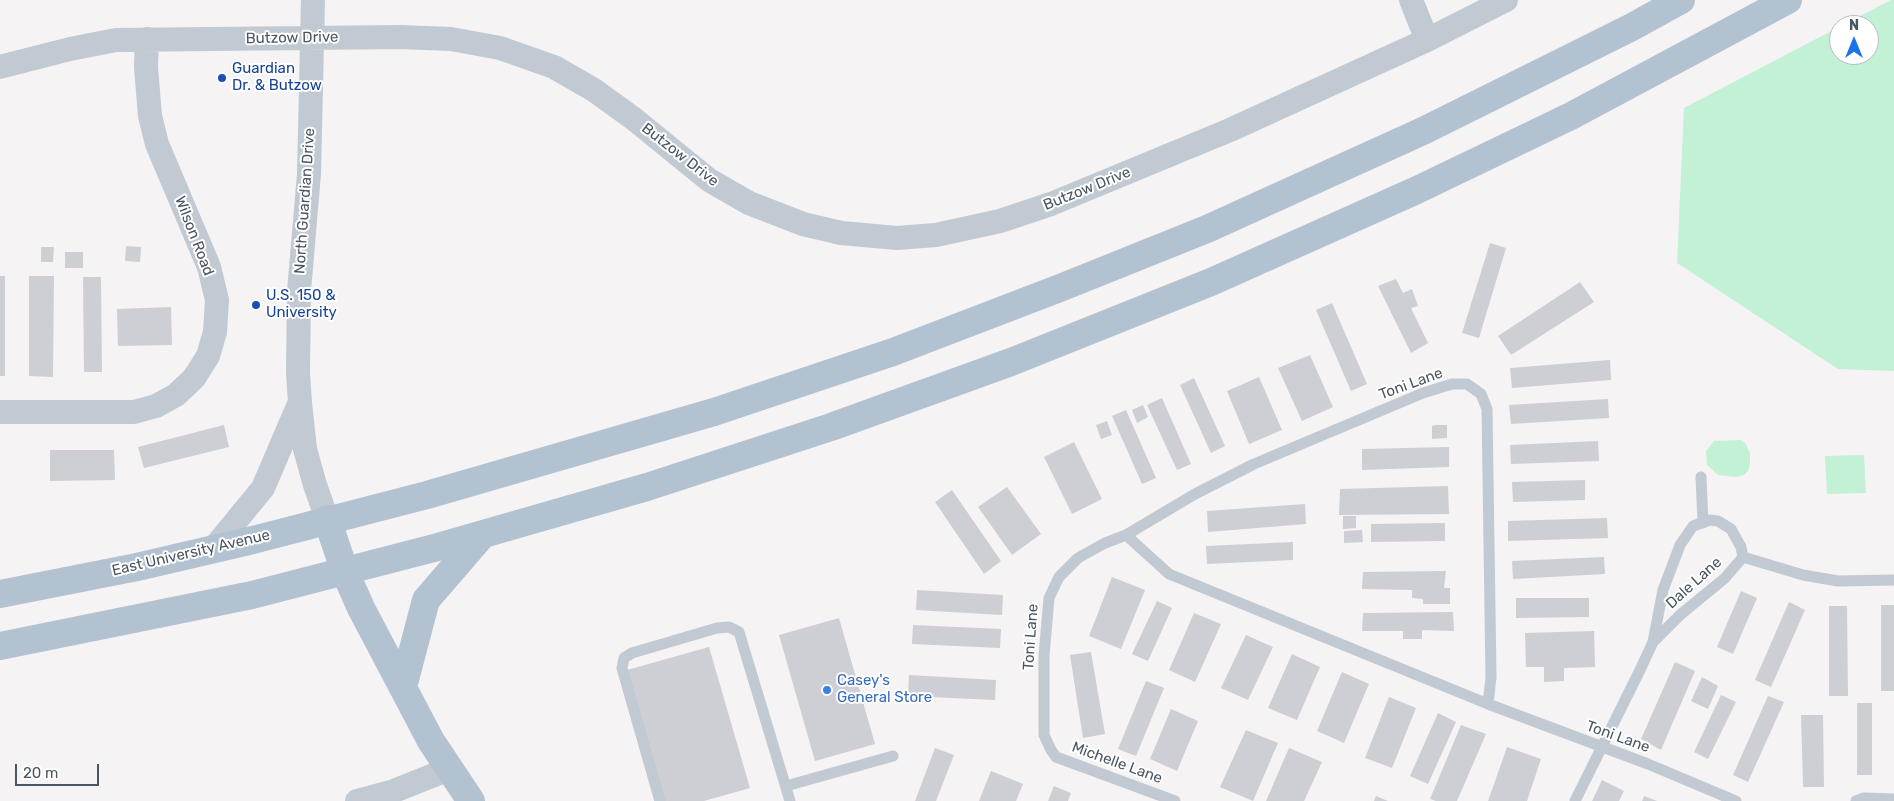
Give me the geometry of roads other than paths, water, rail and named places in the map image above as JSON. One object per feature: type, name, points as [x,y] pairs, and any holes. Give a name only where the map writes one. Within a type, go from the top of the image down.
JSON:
[{"type":"main road","name":"East University Avenue","points":[[0,594],[137,567],[427,495],[714,412],[893,352],[1060,288],[1206,229],[1423,131],[1632,27],[1681,0]]},
{"type":"main road","points":[[0,646],[252,595],[484,534],[647,487],[831,427],[1011,362],[1211,282],[1417,190],[1571,116],[1788,0]]},
{"type":"main road","points":[[328,520],[345,572],[362,608],[430,741],[471,801]]},
{"type":"main road","points":[[403,687],[426,600],[484,534]]},
{"type":"street","name":"North Guardian Drive","points":[[313,0],[309,174],[299,291],[300,402],[305,449],[328,520]]},
{"type":"street","points":[[1411,0],[1427,40]]},
{"type":"street","name":"Butzow Drive","points":[[0,67],[70,49],[116,40],[400,37],[450,40],[500,48],[554,67],[594,90],[634,119],[709,180],[749,203],[803,224],[841,233],[897,238],[936,235],[1000,221],[1051,204],[1230,130],[1427,40],[1506,0]]},
{"type":"street","name":"Wilson Road","points":[[0,412],[134,412],[156,406],[176,395],[194,378],[208,356],[216,332],[216,300],[209,267],[157,144],[150,116],[146,66],[147,39]]},
{"type":"street","name":"North Guardian Drive","points":[[213,549],[263,488],[300,402]]},
{"type":"street","points":[[356,801],[394,791],[450,769]]},
{"type":"lane","name":"Toni Lane","points":[[1050,750],[1044,735],[1044,655],[1049,598],[1059,577],[1078,558],[1104,543],[1126,535],[1195,494],[1254,464],[1423,393],[1452,384],[1467,384],[1481,394],[1487,408],[1491,677],[1488,704]]},
{"type":"lane","points":[[1701,477],[1703,523]]},
{"type":"lane","name":"Dale Lane","points":[[1575,801],[1653,642],[1663,590],[1680,545],[1693,526],[1710,520],[1718,521],[1731,529],[1741,547],[1743,557],[1725,578],[1680,615],[1653,642]]},
{"type":"lane","name":"Toni Lane","points":[[1126,535],[1169,574],[1488,704],[1648,764],[1736,801]]},
{"type":"lane","points":[[1743,557],[1803,575],[1838,580],[1894,580]]},
{"type":"lane","points":[[660,801],[622,668],[624,658],[632,653],[717,628],[729,627],[739,632],[790,801]]},
{"type":"lane","name":"Michelle Lane","points":[[1050,750],[1056,757],[1174,801]]},
{"type":"lane","points":[[786,786],[893,756]]},
{"type":"lane","points":[[1856,801],[1864,798],[1894,798]]},
{"type":"place","name":"Guardian Dr. & Butzow","points":[[222,78]]},
{"type":"place","name":"U.S. 150 & University","points":[[256,305]]},
{"type":"place","name":"Casey's General Store","points":[[827,690]]}]
